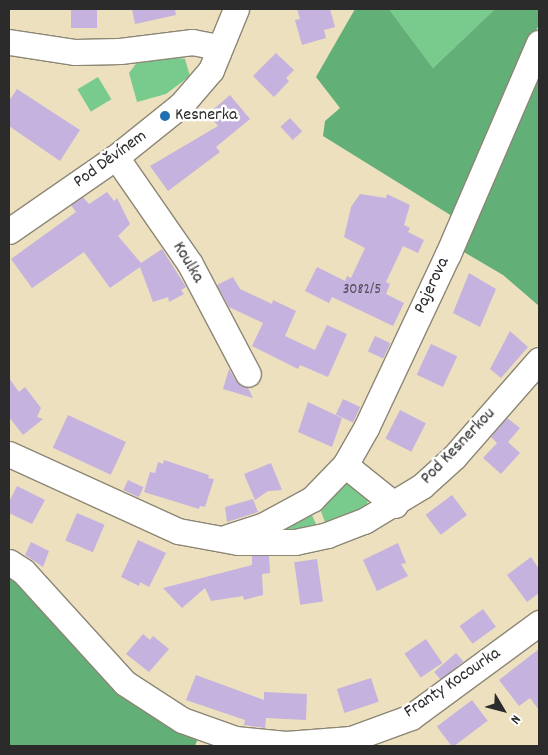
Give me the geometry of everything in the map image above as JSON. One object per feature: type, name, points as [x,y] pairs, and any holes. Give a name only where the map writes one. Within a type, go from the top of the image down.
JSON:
[{"type":"street","name":"Pod Děvínem","points":[[9,231],[116,157],[187,99],[211,70],[236,9]]},
{"type":"street","points":[[9,42],[75,52],[120,51],[192,42],[212,46],[218,52]]},
{"type":"street","name":"Pajerova","points":[[345,465],[366,428],[448,254],[539,43]]},
{"type":"street","name":"Koulka","points":[[116,157],[190,264],[248,374]]},
{"type":"street","name":"Pod Kesnerkou","points":[[9,454],[178,532],[221,541],[295,542],[327,535],[395,505],[454,457],[539,360]]},
{"type":"street","points":[[221,541],[264,525],[312,499],[345,465],[395,505]]},
{"type":"street","name":"Franty Kocourka","points":[[9,562],[22,571],[125,684],[170,714],[235,739],[286,744],[351,739],[402,720],[468,677],[539,622]]},
{"type":"green space","points":[[355,9],[389,9],[433,68],[495,9],[539,9],[539,24],[477,169],[452,216],[323,136],[325,121],[340,108],[316,77]]},
{"type":"green space","points":[[389,9],[495,9],[433,68]]},
{"type":"green space","points":[[173,57],[185,59],[190,76],[166,94],[137,102],[129,73],[138,61]]},
{"type":"green space","points":[[539,59],[539,306],[503,275],[457,248]]},
{"type":"green space","points":[[98,77],[111,99],[91,112],[77,89]]},
{"type":"green space","points":[[347,479],[368,497],[367,507],[326,525],[318,503]]},
{"type":"green space","points":[[309,508],[318,529],[269,531]]},
{"type":"green space","points":[[9,572],[199,735],[195,746],[9,746]]},
{"type":"building","points":[[71,9],[97,9],[97,28],[71,28]]},
{"type":"building","points":[[132,9],[175,9],[176,15],[135,24]]},
{"type":"building","points":[[297,9],[330,9],[335,27],[324,30],[326,38],[302,45],[295,20],[300,19]]},
{"type":"building","points":[[276,53],[294,70],[286,78],[289,81],[274,97],[253,76]]},
{"type":"building","points":[[17,89],[80,130],[60,161],[9,126],[9,101]]},
{"type":"building","points":[[230,95],[250,119],[216,147],[220,152],[168,191],[150,166],[218,126],[208,114]]},
{"type":"building","points":[[290,118],[302,131],[293,140],[280,127]]},
{"type":"building","points":[[107,192],[114,201],[117,198],[130,224],[118,236],[141,263],[162,249],[186,287],[181,290],[184,294],[169,302],[168,297],[153,302],[140,267],[110,288],[84,252],[32,288],[11,259],[76,212],[71,205],[83,197],[89,204]]},
{"type":"building","points":[[360,194],[386,198],[387,194],[410,205],[404,225],[410,228],[408,232],[424,240],[418,253],[403,246],[386,282],[390,284],[386,294],[404,303],[393,326],[332,297],[329,303],[305,291],[317,267],[345,281],[347,276],[351,278],[365,248],[344,237],[351,207]]},
{"type":"building","points":[[469,273],[496,289],[480,327],[453,313]]},
{"type":"building","points":[[233,277],[240,289],[272,304],[273,300],[296,311],[285,336],[315,350],[327,325],[347,334],[328,377],[300,365],[298,369],[252,346],[263,323],[229,307],[217,285]]},
{"type":"building","points":[[510,331],[528,347],[501,378],[490,369]]},
{"type":"building","points":[[375,336],[390,343],[383,359],[368,351]]},
{"type":"building","points":[[431,344],[457,356],[443,387],[417,375]]},
{"type":"building","points":[[229,369],[236,381],[248,388],[253,398],[223,389]]},
{"type":"building","points":[[9,378],[19,392],[25,387],[41,408],[37,417],[43,419],[23,435],[9,417]]},
{"type":"building","points":[[343,399],[360,407],[353,422],[336,414]]},
{"type":"building","points":[[308,402],[342,418],[332,447],[298,432]]},
{"type":"building","points":[[400,410],[426,423],[411,452],[385,439]]},
{"type":"building","points":[[68,415],[126,442],[111,475],[53,448]]},
{"type":"building","points":[[507,418],[520,428],[508,442],[520,453],[501,474],[483,458],[497,443],[491,437]]},
{"type":"building","points":[[164,460],[209,475],[208,478],[214,479],[205,507],[200,506],[199,509],[144,492],[150,472],[155,473],[158,462],[163,464]]},
{"type":"building","points":[[271,463],[282,490],[268,491],[255,500],[244,474]]},
{"type":"building","points":[[128,480],[143,487],[139,497],[123,490]]},
{"type":"building","points":[[17,486],[45,500],[32,524],[9,513],[9,502]]},
{"type":"building","points":[[452,495],[467,515],[441,535],[426,515]]},
{"type":"building","points":[[253,499],[258,512],[227,522],[225,507]]},
{"type":"building","points":[[77,513],[105,525],[93,552],[65,541]]},
{"type":"building","points":[[138,540],[166,553],[149,587],[140,582],[139,586],[121,577]]},
{"type":"building","points":[[31,542],[49,551],[43,567],[25,555]]},
{"type":"building","points":[[398,543],[406,563],[401,564],[408,576],[377,591],[363,560]]},
{"type":"building","points":[[252,556],[269,556],[270,573],[262,574],[263,595],[244,600],[243,596],[211,601],[205,588],[182,608],[163,588],[252,565]]},
{"type":"building","points":[[531,557],[539,569],[539,593],[527,602],[507,575]]},
{"type":"building","points":[[317,559],[323,602],[300,605],[294,562]]},
{"type":"building","points":[[483,609],[496,627],[472,644],[460,626]]},
{"type":"building","points":[[143,634],[150,640],[153,636],[169,649],[149,672],[126,654]]},
{"type":"building","points":[[426,639],[442,663],[421,678],[404,654]]},
{"type":"building","points":[[539,649],[539,710],[530,698],[519,706],[499,680]]},
{"type":"building","points":[[456,653],[463,661],[441,680],[434,672]]},
{"type":"building","points":[[196,675],[264,700],[264,692],[307,694],[306,720],[266,718],[265,728],[244,725],[245,720],[186,700]]},
{"type":"building","points":[[371,678],[379,702],[344,713],[337,689]]},
{"type":"building","points":[[472,700],[488,721],[454,746],[452,746],[437,726]]},
{"type":"place","name":"Kesnerka","points":[[165,116]]}]
